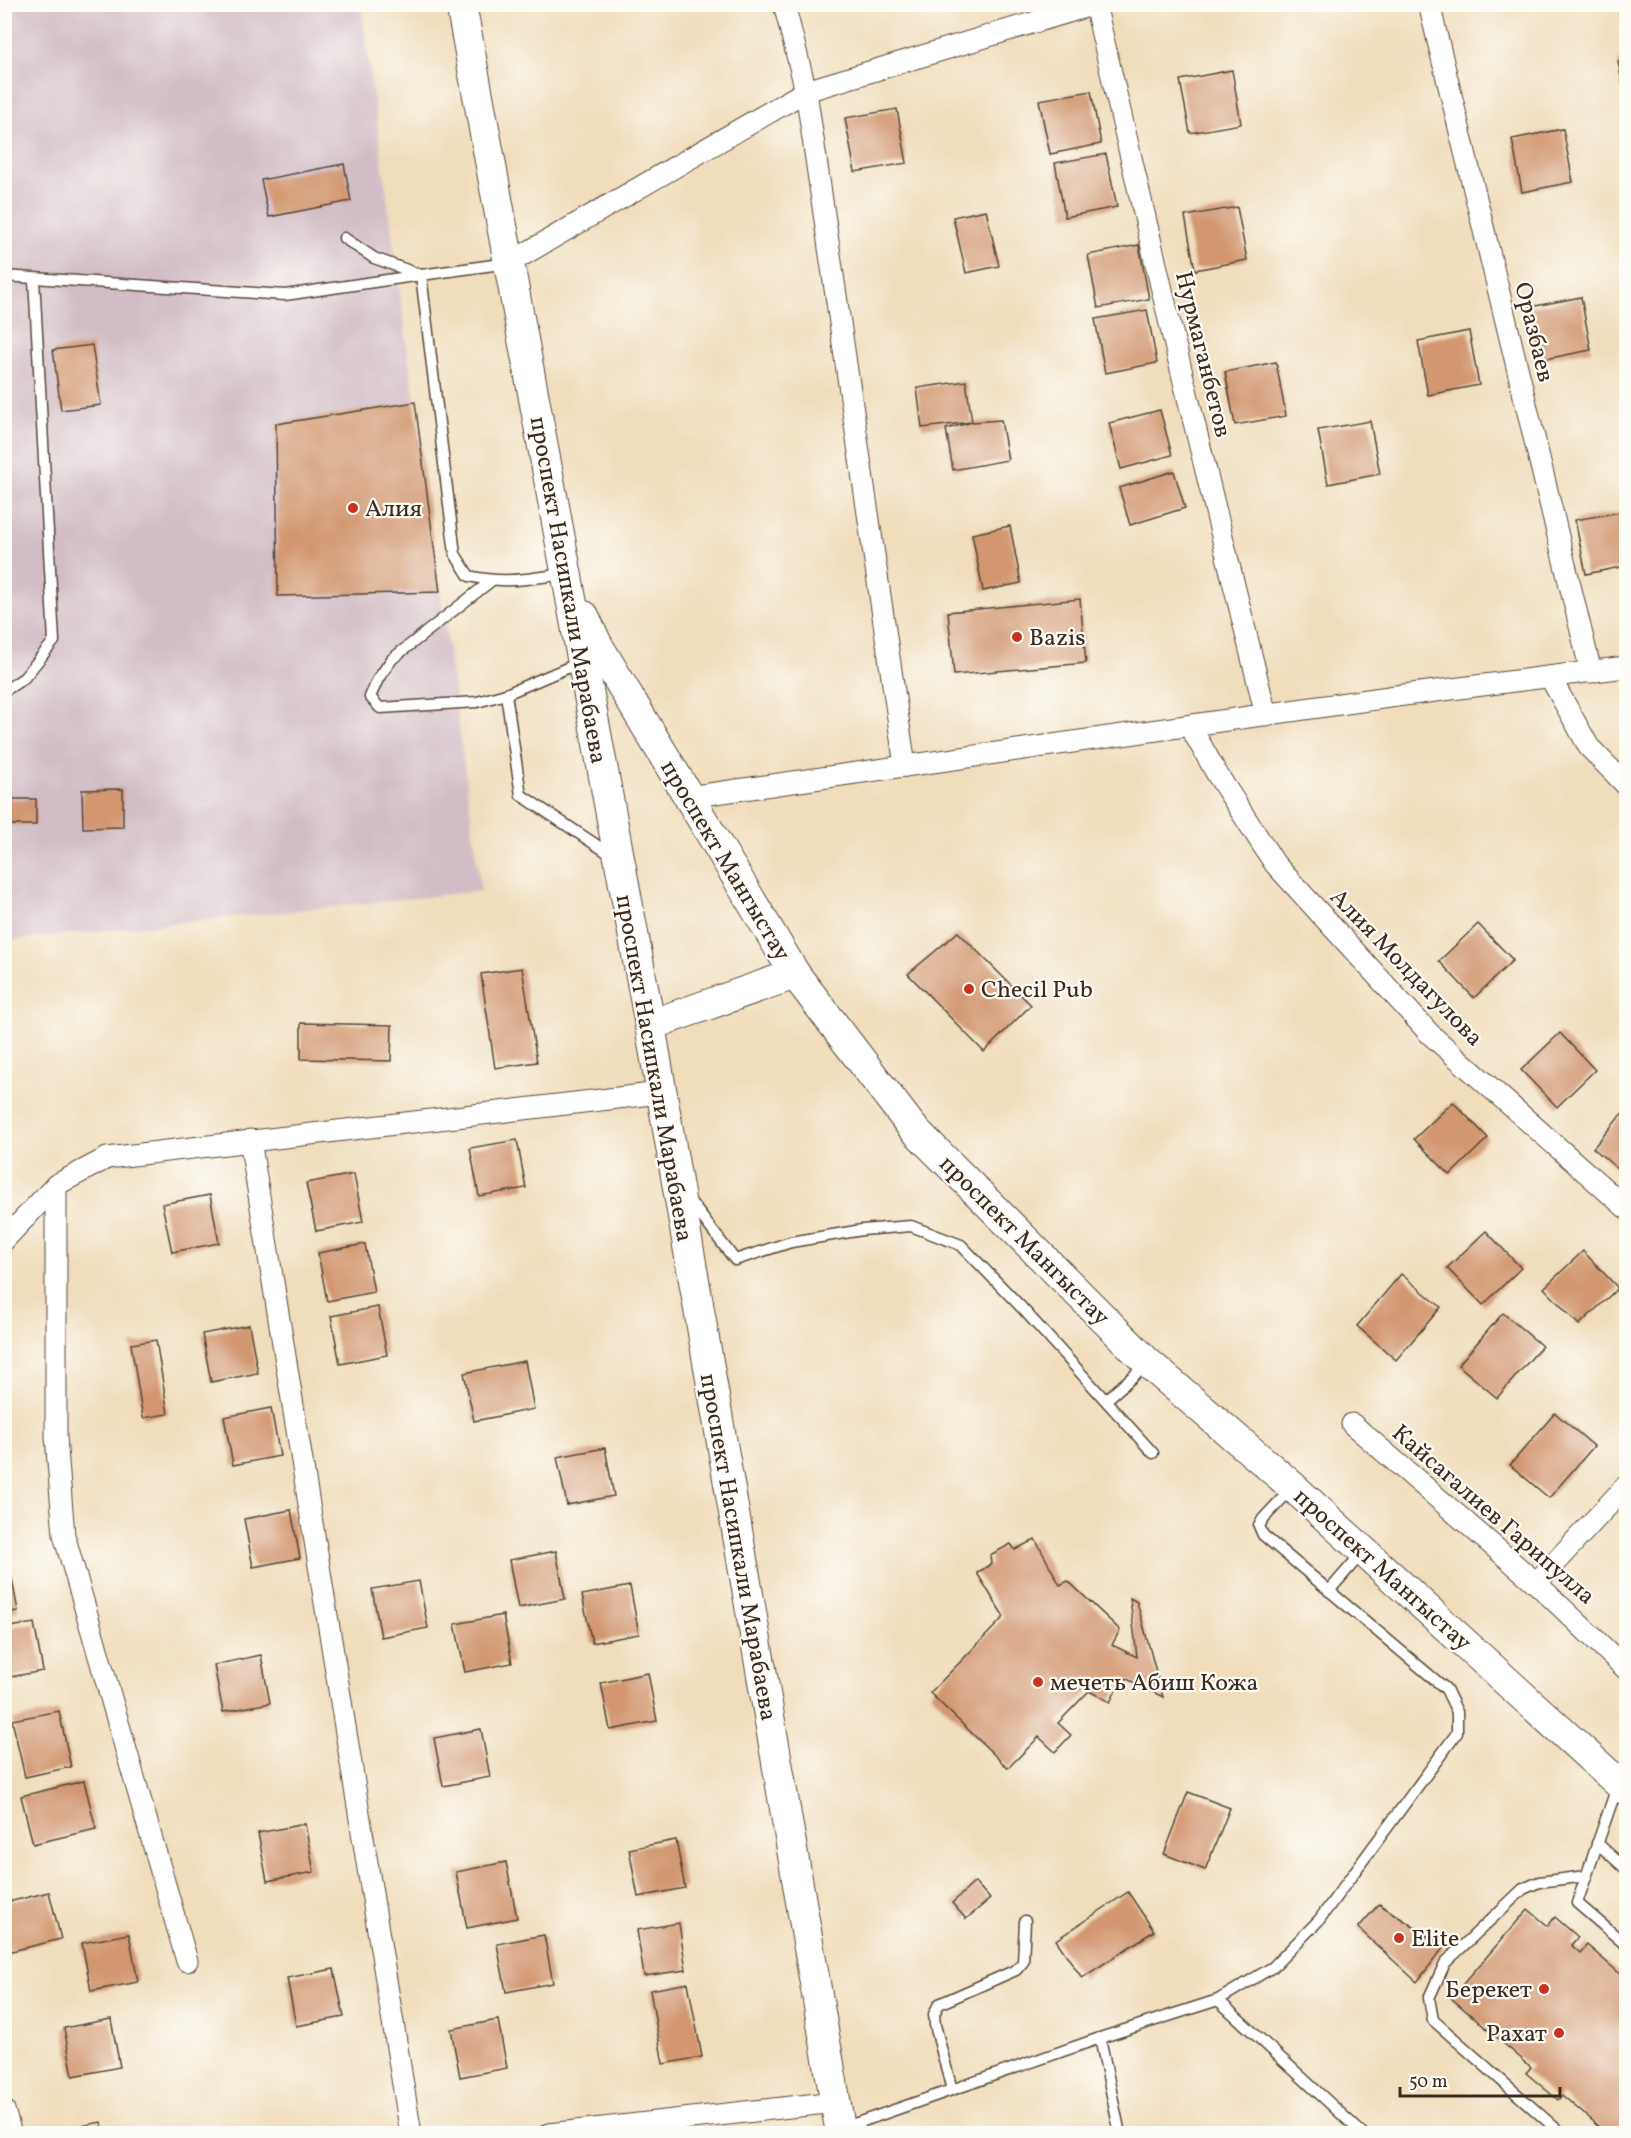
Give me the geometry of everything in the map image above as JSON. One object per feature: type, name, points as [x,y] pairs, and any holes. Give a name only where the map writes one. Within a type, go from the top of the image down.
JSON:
[{"type":"main road","name":"проспект Насипкали Марабаева","points":[[461,4],[650,1025],[839,2122]]},
{"type":"main road","name":"проспект Мангыстау","points":[[566,574],[597,644],[795,974],[912,1127],[1148,1363],[1293,1487],[1622,1786]]},
{"type":"main road","points":[[650,1025],[795,974]]},
{"type":"street","points":[[784,4],[806,91],[905,766]]},
{"type":"street","points":[[509,263],[806,91],[1095,4]]},
{"type":"street","name":"Нурмаганбетов","points":[[1095,4],[1174,341],[1266,715]]},
{"type":"street","name":"Оразбаев","points":[[1429,4],[1591,672]]},
{"type":"street","points":[[688,797],[1266,715],[1626,667]]},
{"type":"street","points":[[1550,677],[1589,747],[1626,785]]},
{"type":"street","name":"Алия Молдагулова","points":[[1190,726],[1217,774],[1275,864],[1430,1034],[1626,1208]]},
{"type":"street","points":[[4,1240],[56,1185],[107,1158],[660,1093]]},
{"type":"street","points":[[250,1140],[411,2133]]},
{"type":"street","points":[[56,1185],[57,1437],[63,1535],[187,1961]]},
{"type":"street","name":"Кайсагалиев Гарипулла","points":[[1352,1424],[1536,1583],[1626,1669]]},
{"type":"street","points":[[1536,1583],[1626,1486]]},
{"type":"street","points":[[4,2110],[11,2133]]},
{"type":"street","points":[[549,2133],[839,2122]]},
{"type":"lane","points":[[344,238],[374,258],[422,275]]},
{"type":"lane","points":[[4,276],[285,295],[509,263]]},
{"type":"lane","points":[[422,275],[455,554],[469,576],[490,581],[514,581],[566,574]]},
{"type":"lane","points":[[4,691],[24,678],[54,640],[34,279]]},
{"type":"lane","points":[[490,581],[392,659],[378,679],[370,698],[380,708],[477,702],[506,694],[581,662]]},
{"type":"lane","points":[[506,694],[521,795],[618,860]]},
{"type":"lane","points":[[676,1183],[735,1260],[791,1242],[862,1230],[910,1226],[961,1245],[1022,1308],[1153,1454]]},
{"type":"lane","points":[[1106,1400],[1148,1363]]},
{"type":"lane","points":[[839,2122],[952,2090],[1100,2038],[1218,2000],[1273,1967],[1319,1920],[1457,1732],[1457,1712],[1446,1689],[1263,1535],[1259,1526],[1263,1519],[1293,1487]]},
{"type":"lane","points":[[1329,1591],[1364,1551]]},
{"type":"lane","points":[[1622,1786],[1597,1843],[1576,1903],[1626,1945]]},
{"type":"lane","points":[[1597,1843],[1626,1869]]},
{"type":"lane","points":[[1562,2133],[1433,2020],[1429,1998],[1445,1963],[1523,1889],[1539,1882],[1586,1876]]},
{"type":"lane","points":[[952,2090],[934,2014],[939,2004],[1016,1970],[1023,1962],[1025,1921]]},
{"type":"lane","points":[[1218,2000],[1363,2133]]},
{"type":"lane","points":[[1100,2038],[1120,2133]]},
{"type":"shaded area","points":[[4,5],[361,5],[481,891],[5,941]]},
{"type":"building","points":[[1619,4],[1626,4],[1626,41],[1625,41]]},
{"type":"building","points":[[1626,60],[1626,98],[1625,98],[1618,61]]},
{"type":"building","points":[[1232,70],[1241,124],[1190,133],[1180,80]]},
{"type":"building","points":[[1091,91],[1101,144],[1050,154],[1039,100]]},
{"type":"building","points":[[897,109],[907,163],[855,172],[845,118]]},
{"type":"building","points":[[1563,129],[1573,182],[1522,192],[1512,139]]},
{"type":"building","points":[[1106,154],[1117,207],[1065,217],[1055,163]]},
{"type":"building","points":[[344,164],[351,201],[269,217],[261,180]]},
{"type":"building","points":[[1237,207],[1247,260],[1195,270],[1185,216]]},
{"type":"building","points":[[986,210],[999,266],[966,273],[953,217]]},
{"type":"building","points":[[1139,245],[1149,299],[1098,308],[1088,255]]},
{"type":"building","points":[[1581,297],[1591,350],[1540,360],[1530,307]]},
{"type":"building","points":[[1147,310],[1157,363],[1105,373],[1095,319]]},
{"type":"building","points":[[1469,331],[1479,385],[1428,395],[1418,341]]},
{"type":"building","points":[[92,345],[101,405],[61,410],[53,350]]},
{"type":"building","points":[[1276,362],[1286,416],[1235,425],[1225,372]]},
{"type":"building","points":[[966,381],[972,422],[922,428],[917,388]]},
{"type":"building","name":"Алия","points":[[415,402],[440,592],[278,596],[276,424]]},
{"type":"building","points":[[1160,410],[1172,455],[1121,469],[1109,423]]},
{"type":"building","points":[[1001,420],[1008,460],[953,470],[946,429],[972,422]]},
{"type":"building","points":[[1370,421],[1380,474],[1328,484],[1318,430]]},
{"type":"building","points":[[1174,471],[1185,508],[1130,525],[1119,488]]},
{"type":"building","points":[[1626,511],[1626,566],[1586,574],[1575,520]]},
{"type":"building","points":[[1010,526],[1021,583],[983,591],[972,534]]},
{"type":"building","name":"Bazis","points":[[1080,599],[1086,663],[954,675],[948,612]]},
{"type":"building","points":[[123,789],[123,827],[83,828],[82,790]]},
{"type":"building","points":[[4,799],[36,799],[36,825],[4,825]]},
{"type":"building","points":[[1478,924],[1513,960],[1474,998],[1439,961]]},
{"type":"building","name":"Checil Pub","points":[[958,932],[1031,1005],[984,1052],[908,974]]},
{"type":"building","points":[[522,968],[537,1062],[495,1068],[481,974]]},
{"type":"building","points":[[301,1023],[392,1025],[391,1061],[301,1059]]},
{"type":"building","points":[[1560,1033],[1595,1070],[1557,1107],[1521,1070]]},
{"type":"building","points":[[1453,1102],[1488,1138],[1450,1175],[1414,1139]]},
{"type":"building","points":[[1626,1109],[1626,1176],[1593,1148]]},
{"type":"building","points":[[517,1140],[526,1188],[479,1196],[470,1148]]},
{"type":"building","points":[[354,1174],[363,1222],[316,1231],[306,1183]]},
{"type":"building","points":[[210,1195],[219,1243],[172,1252],[162,1204]]},
{"type":"building","points":[[1486,1231],[1521,1268],[1483,1305],[1447,1268]]},
{"type":"building","points":[[365,1244],[374,1292],[327,1301],[318,1253]]},
{"type":"building","points":[[1583,1251],[1618,1288],[1579,1325],[1544,1288]]},
{"type":"building","points":[[1401,1274],[1441,1307],[1396,1360],[1357,1326]]},
{"type":"building","points":[[378,1307],[387,1355],[340,1364],[331,1316]]},
{"type":"building","points":[[1503,1313],[1542,1346],[1497,1398],[1458,1365]]},
{"type":"building","points":[[249,1325],[258,1373],[211,1382],[202,1334]]},
{"type":"building","points":[[156,1340],[168,1414],[143,1418],[131,1344]]},
{"type":"building","points":[[525,1361],[534,1409],[474,1421],[464,1373]]},
{"type":"building","points":[[271,1408],[280,1456],[233,1465],[224,1417]]},
{"type":"building","points":[[1555,1413],[1594,1446],[1549,1498],[1510,1465]]},
{"type":"building","points":[[605,1448],[614,1496],[567,1505],[557,1457]]},
{"type":"building","points":[[291,1510],[300,1558],[253,1567],[244,1519]]},
{"type":"building","points":[[1035,1539],[1060,1585],[1068,1581],[1120,1630],[1112,1645],[1137,1657],[1130,1598],[1137,1602],[1163,1697],[1123,1677],[1110,1702],[1089,1691],[1058,1723],[1071,1735],[1055,1752],[1039,1737],[1008,1768],[930,1693],[1004,1617],[977,1573],[991,1564],[990,1555],[1011,1544],[1015,1550]]},
{"type":"building","points":[[556,1551],[565,1599],[518,1608],[509,1560]]},
{"type":"building","points":[[9,1563],[18,1611],[4,1613],[4,1564]]},
{"type":"building","points":[[419,1581],[428,1628],[381,1637],[372,1589]]},
{"type":"building","points":[[630,1586],[639,1634],[592,1643],[582,1595]]},
{"type":"building","points":[[503,1615],[512,1663],[465,1672],[455,1624]]},
{"type":"building","points":[[34,1623],[43,1671],[4,1678],[4,1628]]},
{"type":"building","points":[[261,1655],[270,1703],[223,1712],[214,1665]]},
{"type":"building","points":[[648,1673],[657,1721],[610,1730],[601,1683]]},
{"type":"building","points":[[59,1711],[71,1767],[25,1777],[12,1720]]},
{"type":"building","points":[[481,1729],[490,1777],[443,1786],[434,1738]]},
{"type":"building","points":[[84,1781],[96,1829],[33,1844],[21,1796]]},
{"type":"building","points":[[1188,1792],[1230,1808],[1205,1870],[1164,1854]]},
{"type":"building","points":[[305,1824],[314,1872],[267,1881],[258,1833]]},
{"type":"building","points":[[676,1840],[685,1888],[638,1897],[629,1849]]},
{"type":"building","points":[[506,1862],[517,1918],[467,1928],[456,1872]]},
{"type":"building","points":[[975,1882],[990,1899],[966,1919],[952,1903]]},
{"type":"building","points":[[49,1892],[61,1939],[4,1953],[4,1903]]},
{"type":"building","points":[[1128,1892],[1154,1931],[1082,1978],[1056,1940]]},
{"type":"building","name":"Elite","points":[[1379,1904],[1444,1947],[1417,1982],[1358,1928]]},
{"type":"building","name":"Рахат","points":[[1528,1909],[1548,1926],[1555,1917],[1578,1937],[1571,1945],[1580,1953],[1587,1945],[1626,1979],[1626,2134],[1607,2134],[1562,2095],[1558,2100],[1526,2073],[1531,2067],[1451,1998]]},
{"type":"building","points":[[679,1923],[686,1970],[644,1976],[637,1930]]},
{"type":"building","points":[[129,1934],[138,1982],[91,1991],[82,1943]]},
{"type":"building","points":[[544,1935],[553,1983],[506,1992],[497,1944]]},
{"type":"building","points":[[334,1969],[344,2017],[296,2026],[287,1978]]},
{"type":"building","points":[[688,1983],[702,2057],[663,2064],[650,1990]]},
{"type":"building","points":[[111,2019],[120,2067],[73,2076],[64,2028]]},
{"type":"building","points":[[498,2020],[507,2068],[460,2077],[451,2029]]},
{"type":"building","points":[[101,2122],[104,2134],[55,2134],[54,2131]]},
{"type":"place","name":"Алия","points":[[353,508]]},
{"type":"place","name":"Bazis","points":[[1017,637]]},
{"type":"place","name":"Checil Pub","points":[[969,989]]},
{"type":"place","name":"мечеть Абиш Кожа","points":[[1038,1682]]},
{"type":"place","name":"Elite","points":[[1399,1938]]},
{"type":"place","name":"Берекет","points":[[1544,1989]]},
{"type":"place","name":"Рахат","points":[[1559,2033]]}]
